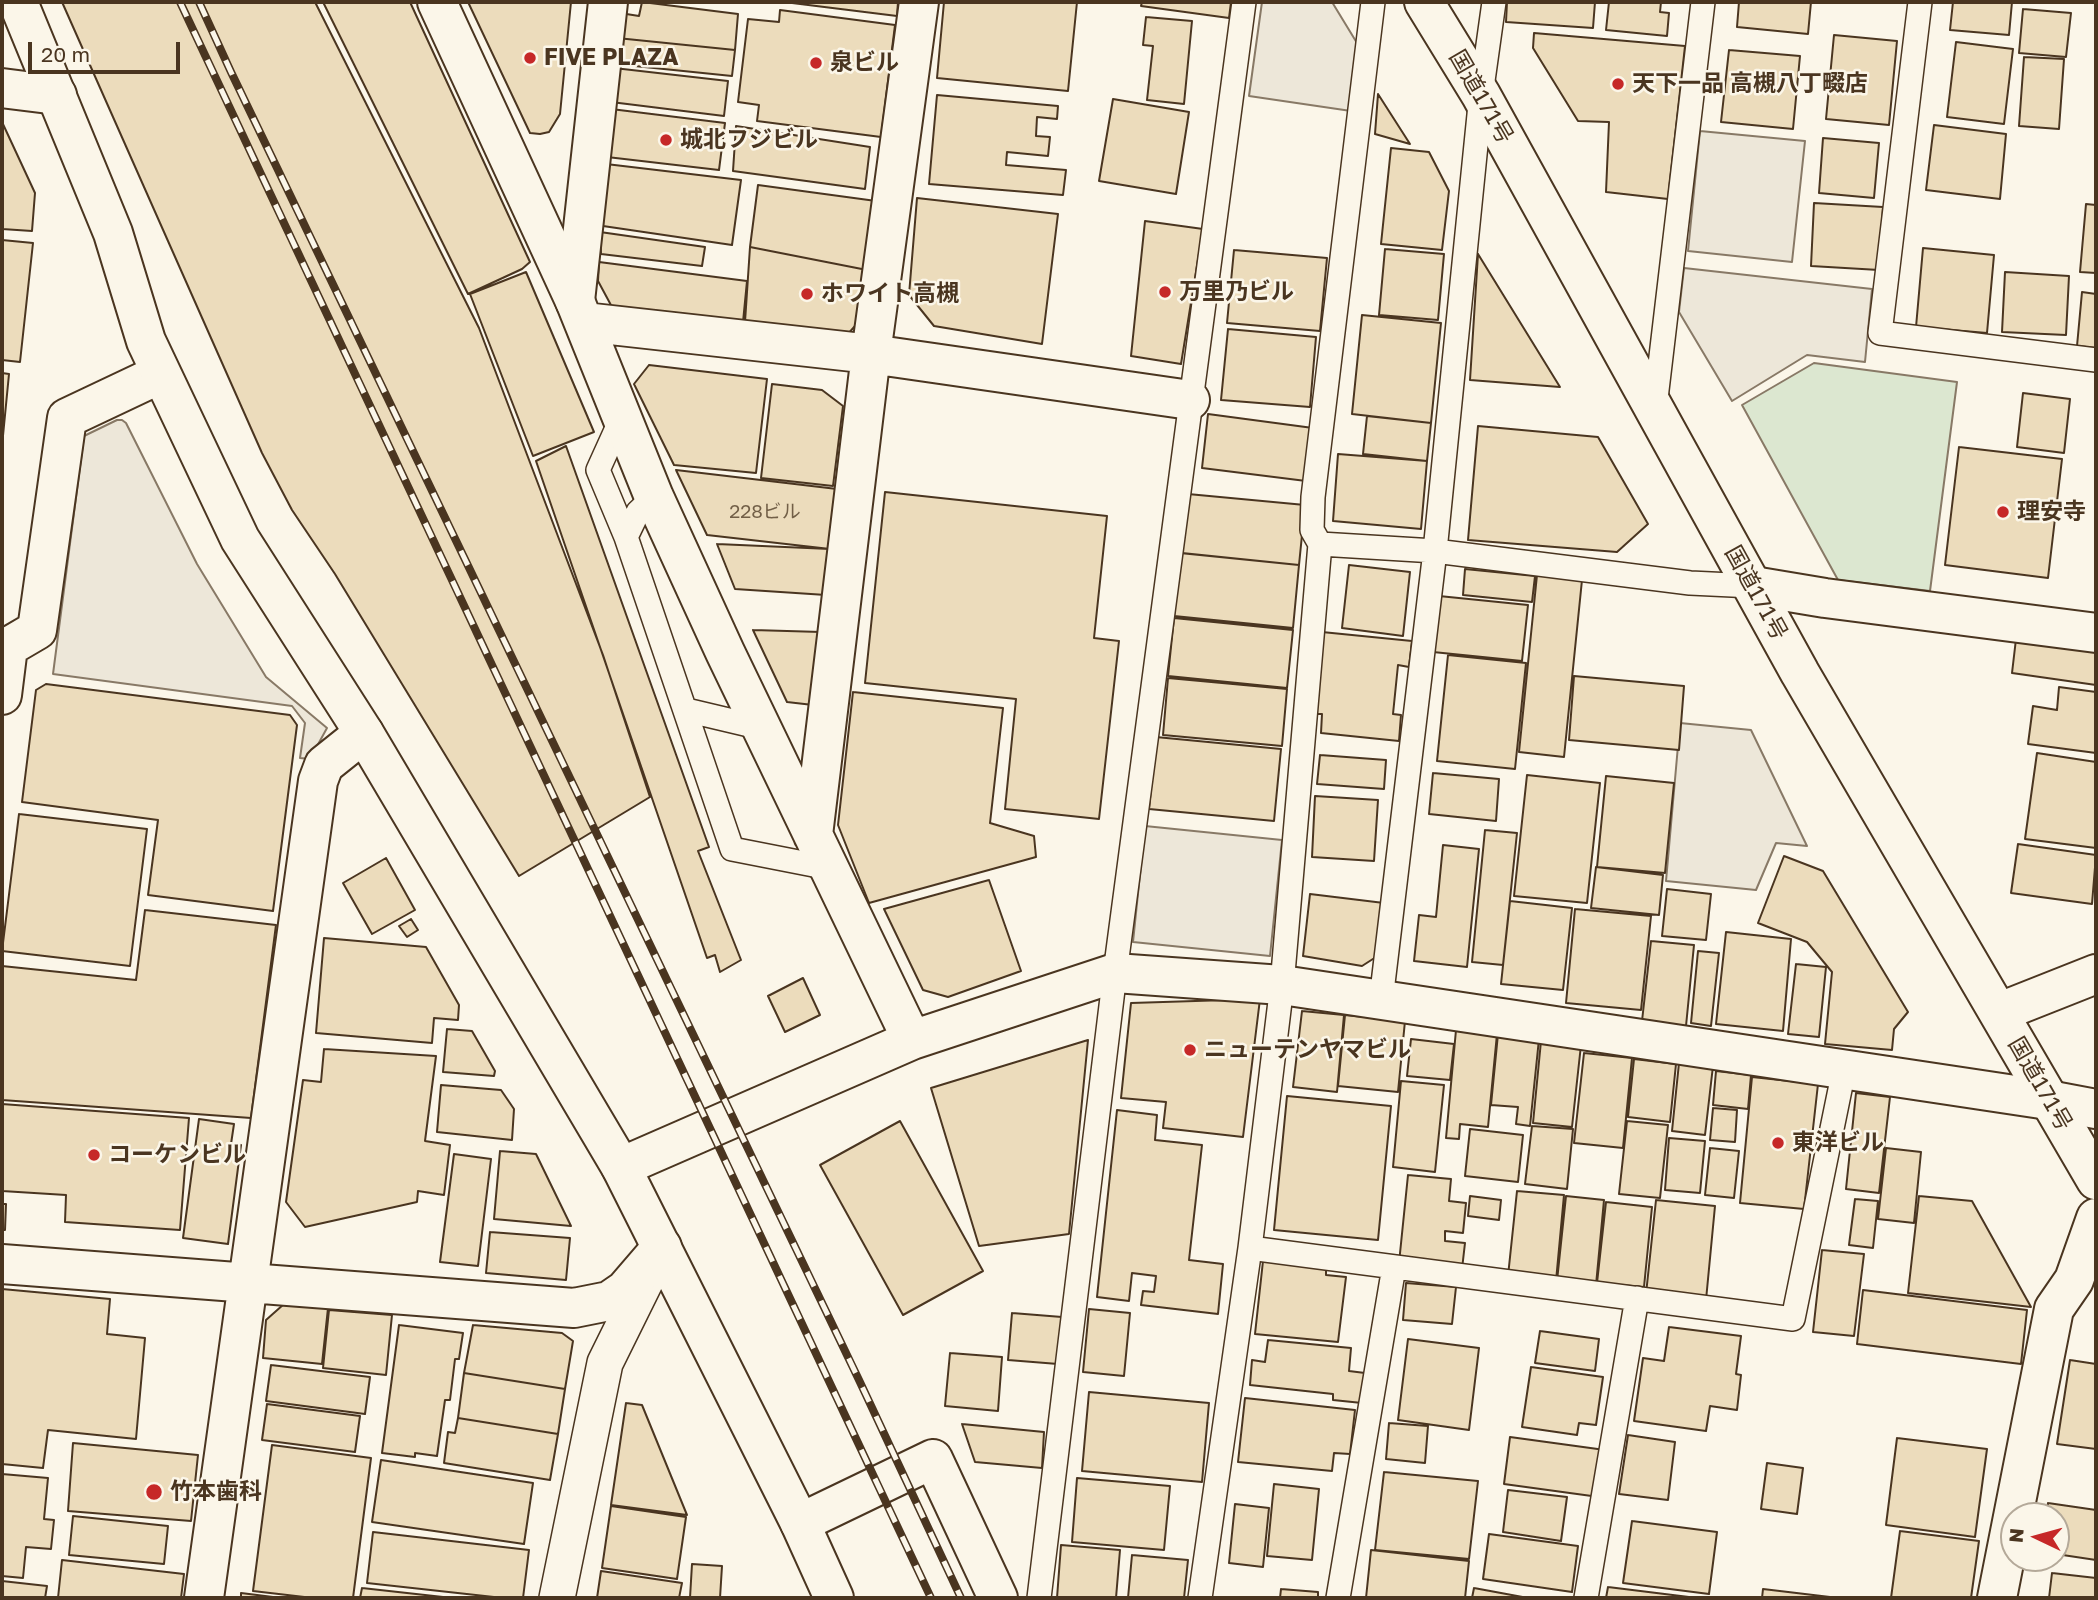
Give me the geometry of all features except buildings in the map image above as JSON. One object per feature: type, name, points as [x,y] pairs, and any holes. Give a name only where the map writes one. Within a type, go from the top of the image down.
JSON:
[{"type":"main road","points":[[18,2],[113,233],[146,341],[240,539],[364,733],[621,1167],[800,1523],[834,1598]]},
{"type":"main road","points":[[437,2],[579,312],[654,497],[912,1040]]},
{"type":"main road","points":[[579,312],[608,2]]},
{"type":"main road","points":[[821,851],[871,354],[919,2]]},
{"type":"main road","name":"国道171号","points":[[1424,2],[1481,95],[1800,673],[2096,1180]]},
{"type":"main road","points":[[2,88],[57,95]]},
{"type":"main road","points":[[579,312],[1190,400]]},
{"type":"main road","points":[[2,695],[5,646],[37,630],[67,418],[160,374]]},
{"type":"main road","points":[[1753,586],[1825,598],[2096,632]]},
{"type":"main road","points":[[204,1598],[318,780],[324,765],[364,733]]},
{"type":"main road","points":[[621,1167],[912,1040],[1115,973],[1282,985],[2096,1109]]},
{"type":"main road","points":[[2000,1012],[2096,974]]},
{"type":"main road","points":[[1997,1598],[2054,1309],[2074,1280],[2096,1218]]},
{"type":"main road","points":[[2,1264],[574,1308],[609,1301],[625,1290],[662,1247]]},
{"type":"main road","points":[[800,1523],[933,1460],[998,1598]]},
{"type":"street","points":[[557,1598],[605,1363],[662,1247]]},
{"type":"lane","points":[[1039,1598],[1115,973],[1244,2]]},
{"type":"lane","points":[[1200,1598],[1250,1248],[1282,985],[1320,544],[1312,530],[1313,498],[1373,2]]},
{"type":"lane","points":[[1381,1000],[1435,551],[1481,95],[1494,2]]},
{"type":"lane","points":[[1655,410],[1703,2]]},
{"type":"lane","points":[[1920,2],[1880,333],[2096,360]]},
{"type":"lane","points":[[622,417],[598,470],[626,537],[732,849],[821,851]]},
{"type":"lane","points":[[626,537],[638,512],[654,497]]},
{"type":"lane","points":[[1320,544],[1435,551],[1690,583],[1753,586]]},
{"type":"lane","points":[[686,710],[762,728]]},
{"type":"lane","points":[[1250,1248],[1793,1319],[1844,1070]]},
{"type":"lane","points":[[1338,1598],[1394,1267]]},
{"type":"lane","points":[[1586,1598],[1637,1298]]},
{"type":"green space","points":[[1814,363],[1957,382],[1930,591],[1838,580],[1742,405]]},
{"type":"shaded area","points":[[1262,2],[1332,2],[1357,43],[1351,111],[1249,96]]},
{"type":"shaded area","points":[[1700,131],[1805,141],[1792,262],[1688,251]]},
{"type":"shaded area","points":[[1684,268],[1872,289],[1865,362],[1807,355],[1732,401],[1679,312]]},
{"type":"shaded area","points":[[117,420],[126,423],[197,564],[266,677],[327,728],[310,759],[300,758],[305,723],[292,706],[53,674],[84,436]]},
{"type":"shaded area","points":[[1680,723],[1751,730],[1807,846],[1776,843],[1756,890],[1666,881]]},
{"type":"shaded area","points":[[1145,826],[1282,840],[1270,956],[1133,942]]},
{"type":"railway","points":[[180,2],[931,1598]]},
{"type":"railway","points":[[199,2],[961,1598]]},
{"type":"place","name":"FIVE PLAZA","points":[[530,58]]},
{"type":"place","name":"泉ビル","points":[[816,63]]},
{"type":"place","name":"天下一品 高槻八丁畷店","points":[[1618,84]]},
{"type":"place","name":"城北フジビル","points":[[666,140]]},
{"type":"place","name":"万里乃ビル","points":[[1165,292]]},
{"type":"place","name":"ホワイト高槻","points":[[807,294]]},
{"type":"place","name":"理安寺","points":[[2003,512]]},
{"type":"place","name":"ニューテンヤマビル","points":[[1190,1050]]},
{"type":"place","name":"東洋ビル","points":[[1778,1143]]},
{"type":"place","name":"コーケンビル","points":[[94,1155]]},
{"type":"place","name":"竹本歯科","points":[[154,1492]]}]
